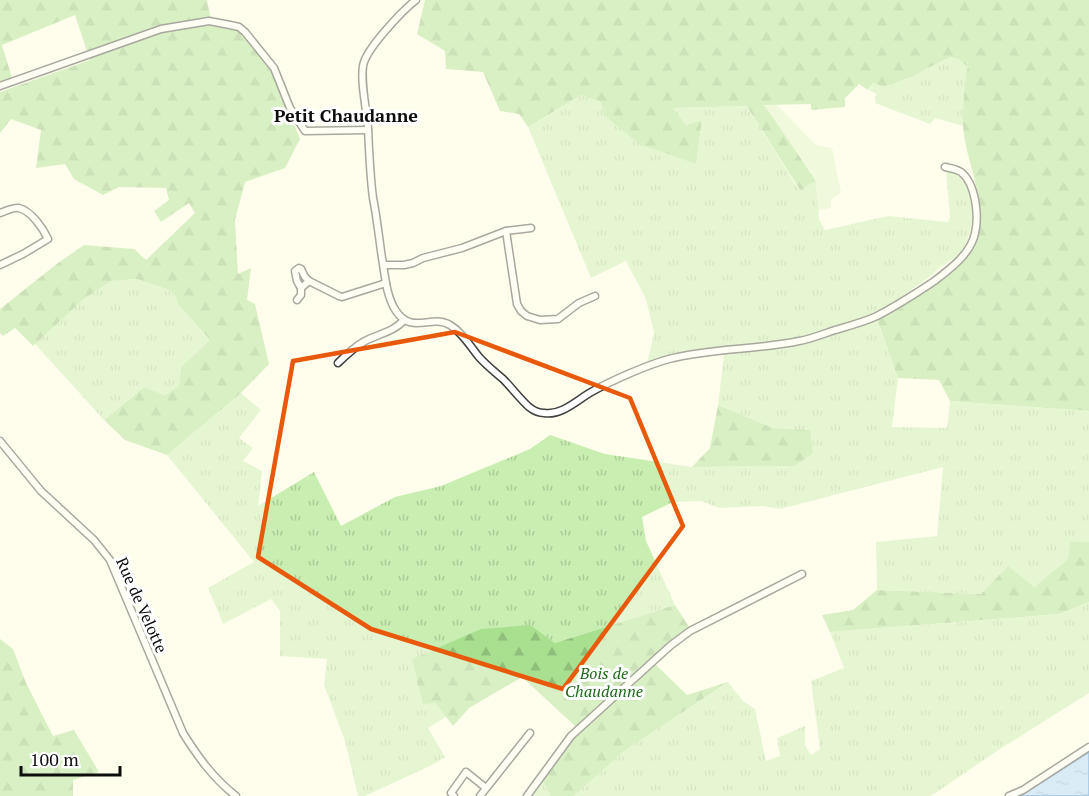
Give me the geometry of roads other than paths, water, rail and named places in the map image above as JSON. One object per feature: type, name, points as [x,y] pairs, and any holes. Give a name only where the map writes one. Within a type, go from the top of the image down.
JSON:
[{"type":"street","points":[[416,0],[385,32],[363,63],[371,184],[386,283],[393,305],[404,320],[413,323],[440,321],[452,326],[460,332],[489,368],[536,411],[551,414],[593,390],[667,360],[722,350],[799,341],[875,317],[919,292],[944,274],[970,246],[975,236],[974,194],[962,172],[945,167]]},
{"type":"street","points":[[0,86],[161,29],[209,21],[239,27],[245,32],[274,68],[290,108],[305,131],[368,130]]},
{"type":"street","points":[[0,213],[16,208],[21,209],[36,219],[48,239],[0,265]]},
{"type":"street","points":[[384,265],[413,263],[506,231],[531,228]]},
{"type":"street","points":[[506,231],[517,304],[527,316],[540,320],[558,320],[579,303],[595,296]]},
{"type":"street","points":[[302,288],[297,281],[295,271],[297,268],[301,269],[309,281],[342,297],[386,283]]},
{"type":"street","points":[[297,300],[302,288],[309,281]]},
{"type":"street","points":[[338,363],[366,340],[398,327],[404,320]]},
{"type":"street","name":"Rue de Velotte","points":[[0,441],[41,491],[94,540],[110,560],[183,733],[206,768],[236,796]]},
{"type":"street","points":[[527,796],[571,736],[670,646],[690,631],[802,574]]},
{"type":"street","points":[[480,796],[530,733]]},
{"type":"street","points":[[1010,796],[1089,747]]},
{"type":"street","points":[[454,796],[451,793],[466,772],[486,788]]},
{"type":"water","points":[[1089,752],[1089,796],[1020,796]]},
{"type":"district","name":"Petit Chaudanne","points":[[346,116]]},
{"type":"park label","name":"Bois de Chaudanne","points":[[604,682]]}]
